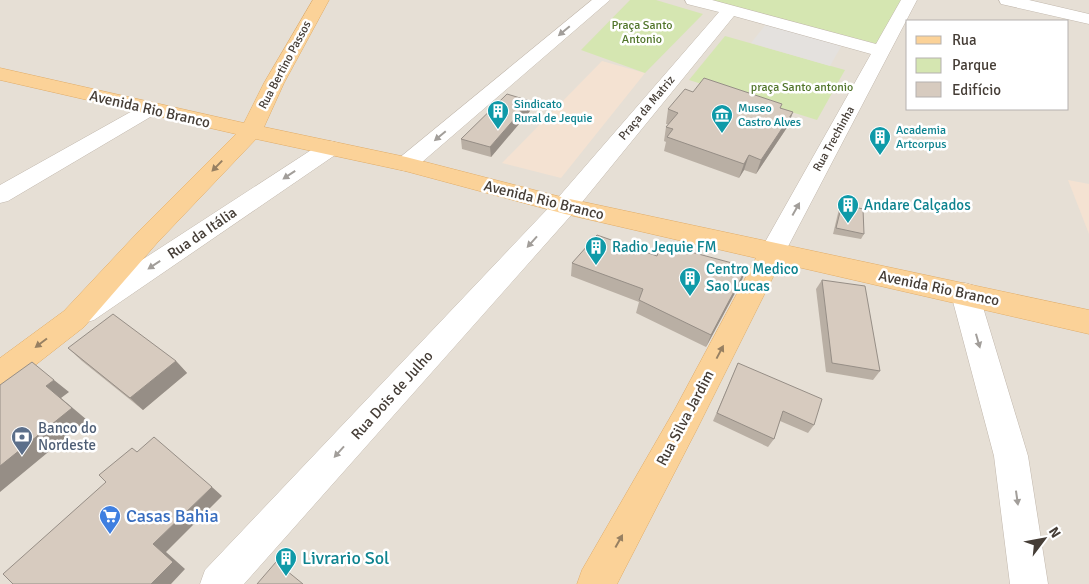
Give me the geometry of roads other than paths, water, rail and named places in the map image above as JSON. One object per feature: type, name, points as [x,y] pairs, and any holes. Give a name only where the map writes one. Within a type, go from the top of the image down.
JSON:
[{"type":"main road","name":"Rua Bertino Passos","points":[[251,131],[274,82],[321,0]]},
{"type":"main road","name":"Avenida Rio Branco","points":[[0,74],[150,109],[406,164],[564,206],[1089,322]]},
{"type":"main road","name":"Rua da Itália","points":[[0,375],[74,318],[148,237],[251,131]]},
{"type":"main road","name":"Rua Silva Jardim","points":[[596,584],[686,419],[773,252]]},
{"type":"street","points":[[406,164],[602,0]]},
{"type":"street","points":[[693,0],[882,51]]},
{"type":"street","name":"Rua Trechinha","points":[[773,252],[908,0]]},
{"type":"street","points":[[1007,0],[1089,18]]},
{"type":"street","name":"Praça da Matriz","points":[[564,206],[730,10]]},
{"type":"street","points":[[0,196],[150,109]]},
{"type":"street","name":"Rua da Itália","points":[[74,318],[330,148]]},
{"type":"street","name":"Rua Dois de Julho","points":[[219,584],[564,206]]},
{"type":"street","points":[[965,294],[1011,456],[1029,584]]},
{"type":"place","name":"Sindicato Rural de Jequie","points":[[498,130]]},
{"type":"place","name":"Museo Castro Alves","points":[[722,134]]},
{"type":"place","name":"Academia Artcorpus","points":[[880,156]]},
{"type":"place","name":"Andare Calçados","points":[[848,224]]},
{"type":"place","name":"Radio Jequie FM","points":[[596,266]]},
{"type":"place","name":"Centro Medico Sao Lucas","points":[[690,297]]},
{"type":"place","name":"Banco do Nordeste","points":[[22,456]]},
{"type":"place","name":"Casas Bahia","points":[[110,535]]},
{"type":"place","name":"Livrario Sol","points":[[286,577]]},
{"type":"park label","name":"Praça Santo Antonio","points":[[642,32]]},
{"type":"park label","name":"praça Santo antonio","points":[[802,87]]}]
